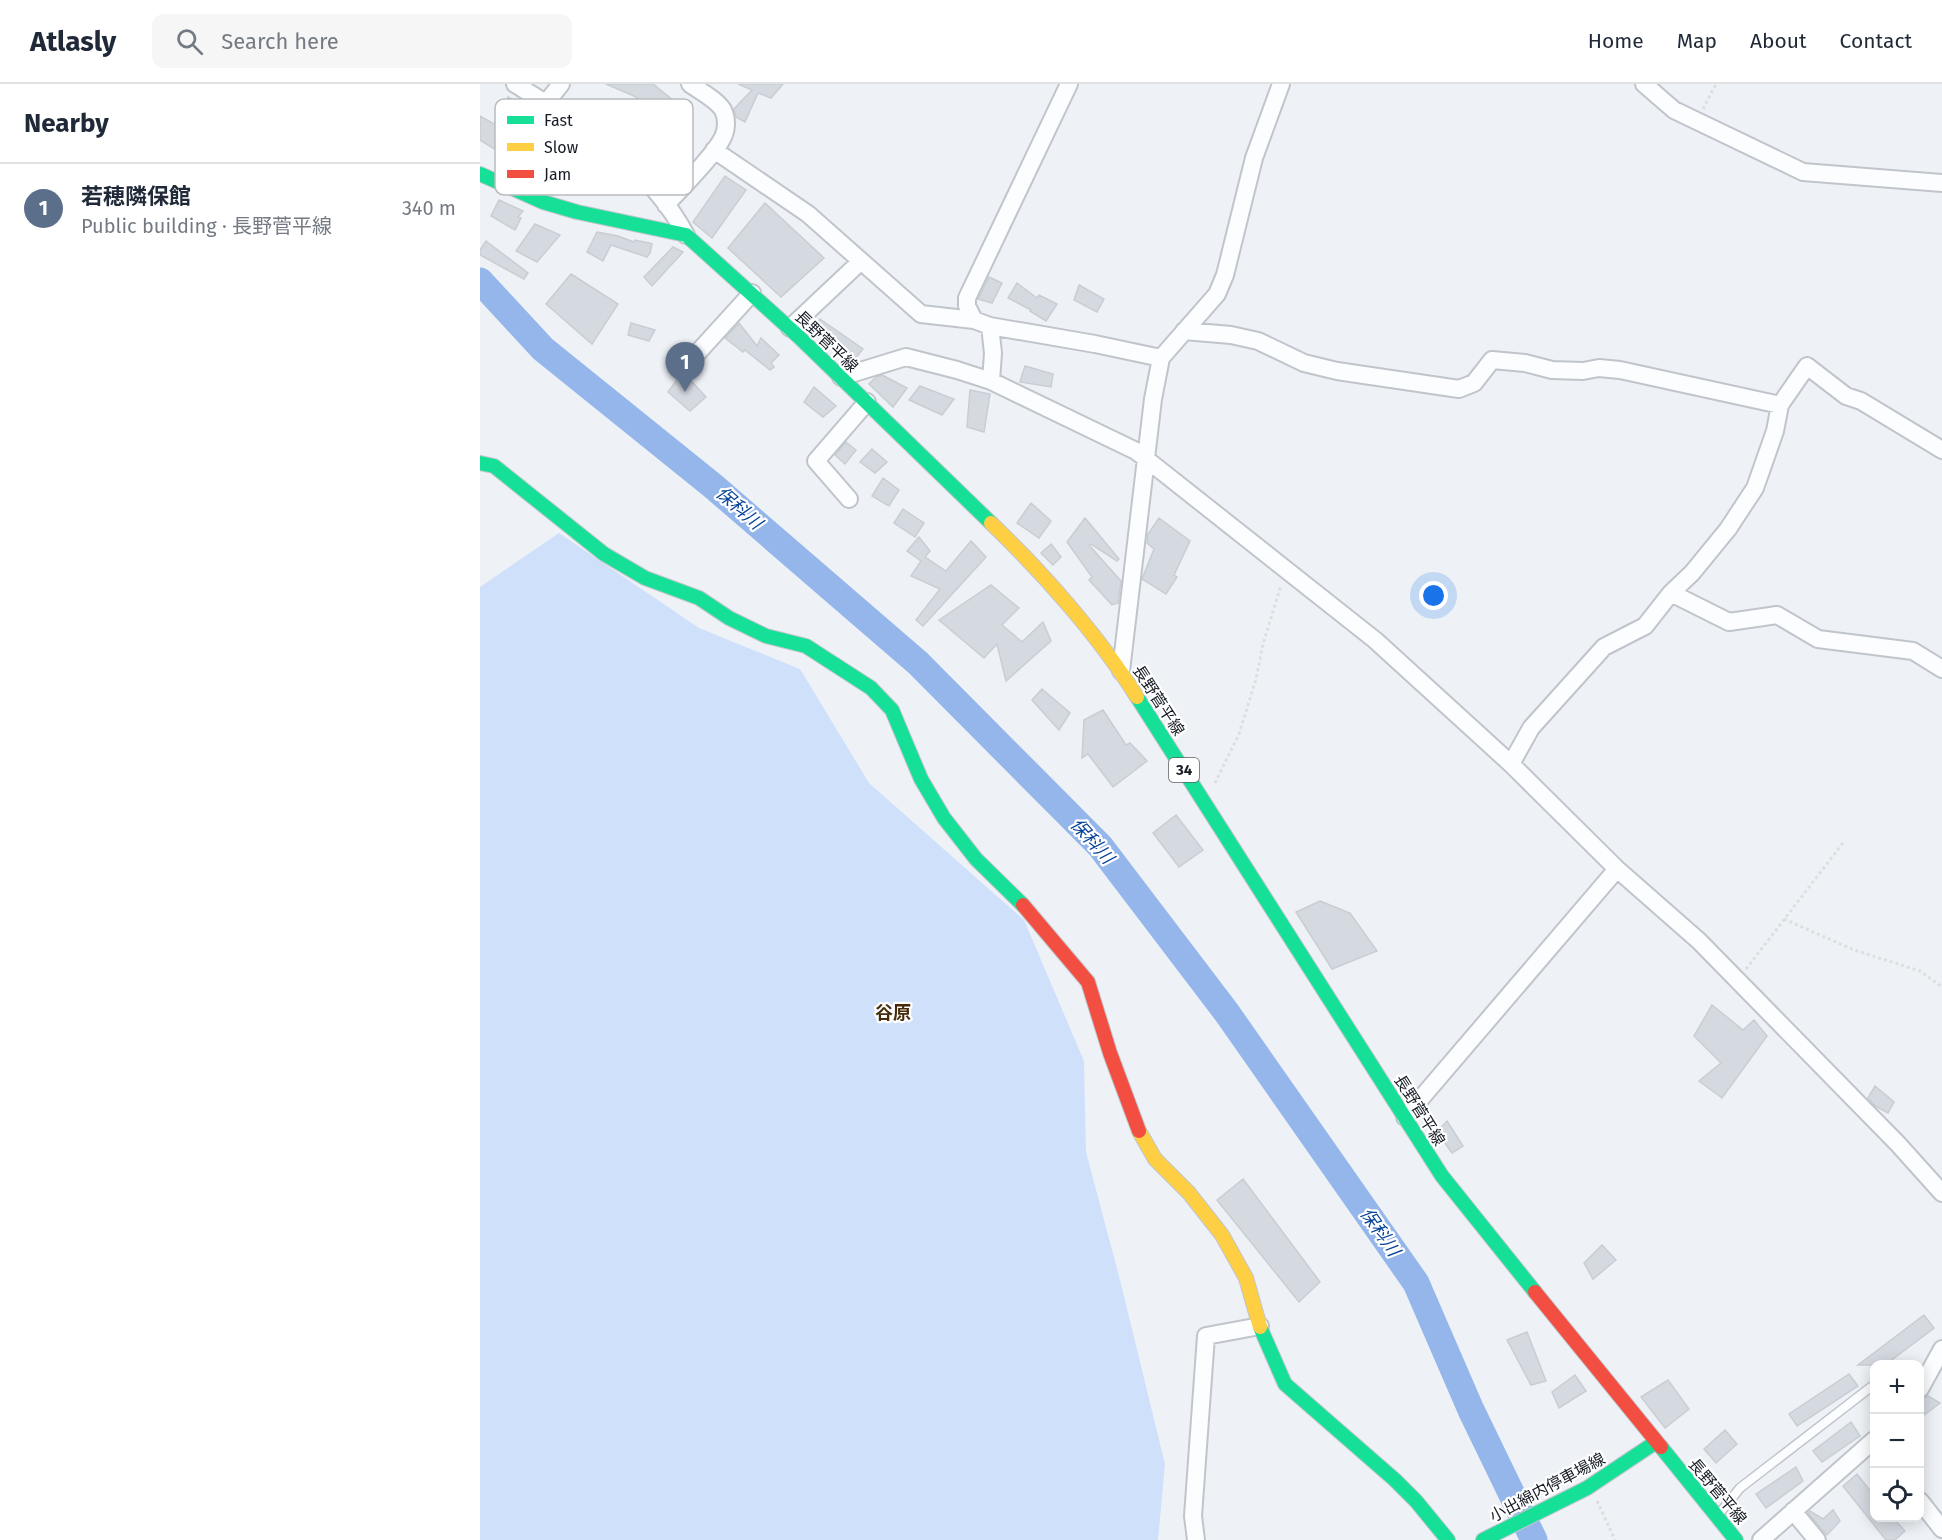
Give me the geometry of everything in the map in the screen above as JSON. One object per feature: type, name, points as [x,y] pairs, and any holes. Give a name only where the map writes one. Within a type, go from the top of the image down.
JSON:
[{"type":"main road","name":"長野菅平線","points":[[480,174],[495,181]]},
{"type":"main road","name":"長野菅平線","points":[[527,195],[577,212],[686,235],[790,328],[867,402],[1014,545],[1052,587],[1121,671],[1442,1176],[1736,1540]]},
{"type":"main road","points":[[480,463],[494,466],[604,554],[645,578],[699,598],[729,618],[766,636],[806,646],[871,688],[892,710],[921,779],[944,818],[976,859],[1038,923],[1088,982],[1110,1053],[1140,1133],[1155,1159],[1189,1193],[1222,1235],[1246,1278],[1260,1326],[1285,1384],[1395,1480],[1416,1501],[1448,1540]]},
{"type":"main road","name":"小出綿内停車場線","points":[[1486,1538],[1588,1487],[1656,1443]]},
{"type":"street","points":[[515,84],[539,99]]},
{"type":"street","points":[[549,99],[561,84]]},
{"type":"street","points":[[690,84],[721,107],[726,126],[723,138],[693,174]]},
{"type":"street","points":[[991,381],[993,353],[982,323],[967,306],[967,298],[1069,84]]},
{"type":"street","points":[[1121,671],[1153,399],[1161,358],[1216,294],[1225,275],[1254,158],[1281,84]]},
{"type":"street","points":[[1644,84],[1674,110],[1803,172],[1942,183]]},
{"type":"street","points":[[714,150],[808,214],[921,314],[982,323],[1161,358]]},
{"type":"street","points":[[657,195],[679,221],[686,235]]},
{"type":"street","points":[[666,205],[675,195]]},
{"type":"street","points":[[790,328],[860,262]]},
{"type":"street","points":[[691,360],[752,293]]},
{"type":"street","points":[[1184,331],[1231,334],[1257,341],[1304,363],[1337,371],[1459,389],[1474,383],[1492,360],[1525,363],[1552,370],[1583,371],[1599,368],[1620,370],[1780,405]]},
{"type":"street","points":[[841,378],[906,357],[957,370],[991,381],[1136,451],[1147,459],[1375,640],[1511,764],[1617,869],[1699,941],[1898,1144],[1942,1193]]},
{"type":"street","points":[[1511,764],[1531,728],[1604,647],[1645,626],[1728,529],[1755,488],[1775,431],[1780,405],[1807,366],[1846,396],[1861,401],[1942,450]]},
{"type":"street","points":[[849,499],[816,461],[867,402]]},
{"type":"street","points":[[1671,593],[1729,622],[1777,615],[1818,639],[1913,651],[1942,669]]},
{"type":"street","points":[[1405,1117],[1617,869]]},
{"type":"street","points":[[1196,1540],[1193,1516],[1206,1336],[1260,1326]]},
{"type":"street","points":[[1924,1383],[1941,1355]]},
{"type":"street","points":[[1761,1540],[1870,1446]]},
{"type":"street","points":[[1924,1506],[1942,1529]]},
{"type":"street","points":[[1793,1511],[1817,1540]]},
{"type":"lane","points":[[1717,1516],[1740,1488],[1870,1388]]},
{"type":"path","points":[[1697,120],[1716,84]]},
{"type":"path","points":[[1206,803],[1239,734],[1286,570]]},
{"type":"path","points":[[1738,980],[1843,843]]},
{"type":"path","points":[[1784,919],[1854,950],[1920,971],[1942,987]]},
{"type":"path","points":[[1588,1487],[1616,1540]]},
{"type":"shaded area","points":[[559,533],[699,628],[800,669],[869,783],[1024,920],[1084,1061],[1086,1152],[1165,1464],[1158,1540],[480,1540],[480,587]]},
{"type":"building","points":[[606,84],[653,84],[672,99],[639,99]]},
{"type":"building","points":[[738,84],[783,84],[771,98],[758,93],[745,122],[736,117],[734,109],[752,90]]},
{"type":"building","points":[[480,116],[494,124],[495,122],[495,149],[480,140]]},
{"type":"building","points":[[725,176],[746,190],[712,238],[693,222]]},
{"type":"building","points":[[499,200],[523,211],[518,217],[521,218],[515,230],[491,216]]},
{"type":"building","points":[[765,203],[824,258],[781,297],[728,248]]},
{"type":"building","points":[[535,224],[560,235],[537,262],[516,251]]},
{"type":"building","points":[[597,232],[634,242],[635,240],[652,244],[650,253],[647,257],[611,245],[603,261],[587,252]]},
{"type":"building","points":[[486,241],[528,273],[524,279],[480,255],[480,250]]},
{"type":"building","points":[[673,247],[683,252],[652,286],[644,277]]},
{"type":"building","points":[[571,274],[618,304],[592,344],[546,304]]},
{"type":"building","points":[[989,277],[1002,283],[992,303],[978,299]]},
{"type":"building","points":[[1017,283],[1037,298],[1039,295],[1057,304],[1046,321],[1008,298]]},
{"type":"building","points":[[1079,285],[1104,299],[1097,312],[1074,300]]},
{"type":"building","points":[[820,319],[863,349],[854,360],[834,350],[814,331]]},
{"type":"building","points":[[631,323],[655,330],[649,341],[628,335]]},
{"type":"building","points":[[739,323],[757,346],[761,338],[779,355],[771,363],[774,367],[770,370],[745,350],[743,352],[725,338]]},
{"type":"building","points":[[1025,366],[1053,374],[1051,387],[1020,382]]},
{"type":"building","points":[[683,372],[706,397],[690,411],[668,392]]},
{"type":"building","points":[[882,375],[907,388],[893,407],[869,384]]},
{"type":"building","points":[[920,386],[954,399],[942,415],[909,400]]},
{"type":"building","points":[[814,387],[836,406],[823,417],[804,402]]},
{"type":"building","points":[[970,390],[990,394],[984,432],[967,427]]},
{"type":"building","points":[[846,442],[856,450],[845,464],[835,455]]},
{"type":"building","points":[[872,449],[887,462],[875,473],[860,462]]},
{"type":"building","points":[[883,478],[899,490],[889,506],[872,496]]},
{"type":"building","points":[[1031,503],[1051,521],[1039,538],[1017,523]]},
{"type":"building","points":[[903,509],[924,523],[915,537],[894,523]]},
{"type":"building","points":[[1085,518],[1119,559],[1117,561],[1091,544],[1089,545],[1121,581],[1118,603],[1112,605],[1089,580],[1092,577],[1067,542]]},
{"type":"building","points":[[1159,518],[1190,541],[1174,575],[1177,577],[1166,594],[1142,579],[1154,549],[1147,543],[1148,534]]},
{"type":"building","points":[[919,537],[930,551],[925,557],[946,571],[971,541],[986,557],[923,626],[916,620],[940,589],[911,576],[921,561],[907,551]]},
{"type":"building","points":[[1051,544],[1061,557],[1053,565],[1041,553]]},
{"type":"building","points":[[991,585],[1019,608],[1002,625],[1022,642],[1043,622],[1051,641],[1006,681],[997,644],[984,658],[939,620]]},
{"type":"building","points":[[1042,689],[1070,713],[1059,730],[1032,700]]},
{"type":"building","points":[[1103,710],[1126,745],[1130,743],[1147,761],[1113,787],[1088,754],[1082,758],[1084,720]]},
{"type":"building","points":[[1176,815],[1203,850],[1179,867],[1153,833]]},
{"type":"building","points":[[1320,901],[1350,913],[1377,951],[1332,969],[1296,912]]},
{"type":"building","points":[[1712,1005],[1743,1030],[1754,1020],[1767,1036],[1722,1098],[1699,1081],[1721,1063],[1694,1036]]},
{"type":"building","points":[[1875,1086],[1894,1102],[1888,1113],[1875,1106],[1868,1098]]},
{"type":"building","points":[[1447,1121],[1463,1146],[1452,1153],[1437,1132]]},
{"type":"building","points":[[1243,1179],[1320,1282],[1299,1302],[1217,1200]]},
{"type":"building","points":[[1602,1245],[1616,1260],[1593,1279],[1584,1263]]},
{"type":"building","points":[[1924,1315],[1934,1328],[1892,1360],[1870,1360],[1870,1365],[1858,1365]]},
{"type":"building","points":[[1527,1332],[1546,1381],[1531,1385],[1507,1340]]},
{"type":"building","points":[[1849,1374],[1858,1386],[1797,1426],[1789,1414]]},
{"type":"building","points":[[1575,1375],[1586,1391],[1559,1408],[1552,1392]]},
{"type":"building","points":[[1668,1380],[1689,1409],[1665,1428],[1641,1397]]},
{"type":"building","points":[[1928,1396],[1940,1403],[1924,1415],[1924,1414],[1924,1398]]},
{"type":"building","points":[[1851,1422],[1860,1436],[1822,1462],[1813,1451]]},
{"type":"building","points":[[1725,1430],[1737,1444],[1716,1463],[1704,1449]]},
{"type":"building","points":[[1796,1467],[1803,1481],[1766,1508],[1756,1494]]},
{"type":"building","points":[[1857,1474],[1870,1491],[1870,1520],[1843,1486]]},
{"type":"building","points":[[1833,1510],[1840,1521],[1827,1535],[1808,1513],[1810,1511],[1823,1519]]},
{"type":"building","points":[[1872,1522],[1897,1522],[1905,1531],[1895,1540],[1886,1540]]},
{"type":"waterway","name":"保科川","points":[[480,281],[543,349],[713,486],[918,663],[1100,846],[1227,1013],[1416,1283],[1471,1410],[1534,1540]]},
{"type":"traffic: fast","points":[[480,174],[495,181]]},
{"type":"traffic: fast","points":[[527,195],[577,212],[686,235],[798,336],[991,523]]},
{"type":"traffic: fast","points":[[480,463],[494,466],[604,554],[645,578],[699,598],[729,618],[766,636],[806,646],[871,688],[892,710],[921,779],[944,818],[976,859],[1023,905]]},
{"type":"traffic: fast","points":[[1137,697],[1442,1176],[1535,1292]]},
{"type":"traffic: fast","points":[[1260,1327],[1285,1384],[1395,1480],[1416,1501],[1448,1540]]},
{"type":"traffic: fast","points":[[1483,1540],[1587,1488],[1656,1442]]},
{"type":"traffic: fast","points":[[1661,1447],[1736,1540]]},
{"type":"traffic: slow","points":[[991,523],[1088,628],[1137,697]]},
{"type":"traffic: slow","points":[[1139,1131],[1155,1159],[1189,1193],[1222,1235],[1246,1278],[1260,1327]]},
{"type":"traffic: jam","points":[[1023,905],[1088,982],[1110,1053],[1139,1131]]},
{"type":"traffic: jam","points":[[1535,1292],[1661,1447]]},
{"type":"place","name":"若穂隣保館","points":[[685,392]]},
{"type":"district","name":"谷原","points":[[893,1013]]}]
